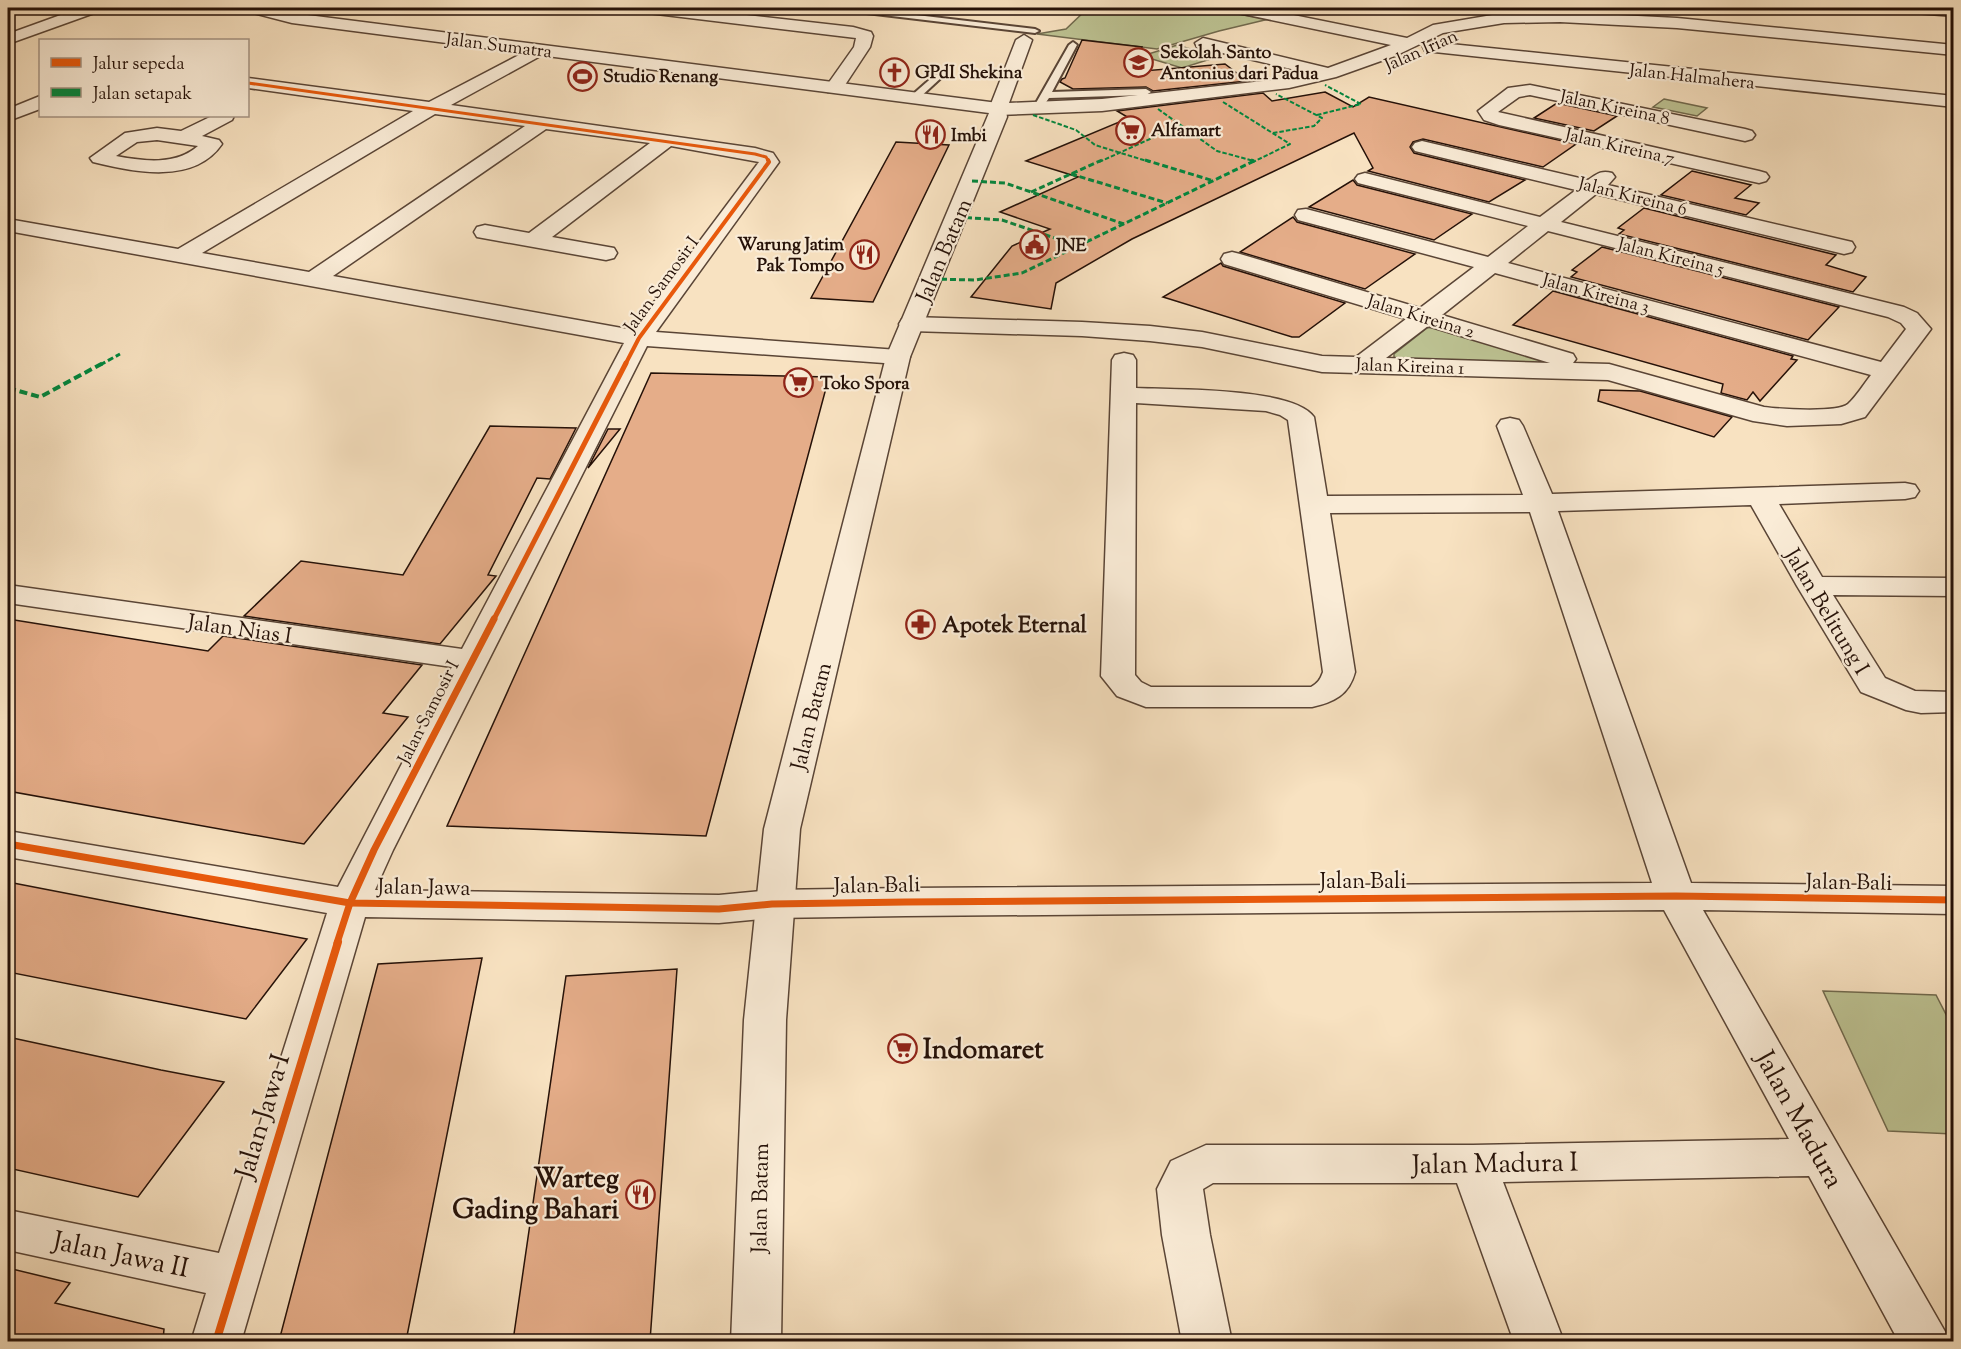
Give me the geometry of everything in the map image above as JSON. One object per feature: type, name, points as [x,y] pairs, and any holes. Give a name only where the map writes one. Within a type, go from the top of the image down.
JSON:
[{"type":"street","points":[[8,39],[94,8]]},
{"type":"street","name":"Jalan Sumatra","points":[[253,8],[292,18],[914,98],[998,113]]},
{"type":"street","points":[[648,8],[865,36],[866,40],[834,88]]},
{"type":"street","name":"Jalan Irian","points":[[1239,8],[1408,43]]},
{"type":"street","points":[[1915,8],[1953,11]]},
{"type":"street","points":[[15,18],[51,23],[73,36]]},
{"type":"street","name":"Jalan Irian","points":[[1621,18],[1953,56]]},
{"type":"street","name":"Jalan Irian","points":[[998,113],[1042,101],[1113,104],[1297,86],[1389,52],[1426,34],[1462,27],[1621,18],[1953,50]]},
{"type":"street","name":"Jalan Irian","points":[[998,113],[1158,110],[1348,79],[1431,47],[1462,27]]},
{"type":"street","name":"Jalan Batam","points":[[756,1341],[762,1082],[772,904],[782,829],[898,357],[1029,35]]},
{"type":"street","points":[[1203,43],[1348,79]]},
{"type":"street","name":"Jalan Halmahera","points":[[1431,47],[1474,61],[1624,78],[1953,102]]},
{"type":"street","points":[[181,256],[432,108],[538,50]]},
{"type":"street","name":"Jalan Samosir I","points":[[249,83],[667,140],[755,154],[766,157],[769,162],[639,338],[374,850],[350,903]]},
{"type":"street","points":[[249,103],[278,88]]},
{"type":"street","name":"Jalan Kireina 8","points":[[1488,108],[1514,92],[1530,90],[1745,135]]},
{"type":"street","points":[[8,116],[39,102]]},
{"type":"street","name":"Jalan Kireina 7","points":[[1488,108],[1488,114],[1499,119],[1759,177]]},
{"type":"street","points":[[184,137],[223,117]]},
{"type":"street","points":[[1362,365],[1678,120]]},
{"type":"street","points":[[312,280],[543,123]]},
{"type":"street","points":[[534,240],[667,140]]},
{"type":"street","name":"Jalan Kireina 6","points":[[1422,147],[1844,247]]},
{"type":"street","name":"Jalan Kireina 5","points":[[1365,179],[1896,312],[1909,318],[1919,329],[1886,371]]},
{"type":"street","name":"Jalan Kireina 3","points":[[1306,215],[1886,371]]},
{"type":"street","points":[[8,225],[639,338],[898,357]]},
{"type":"street","points":[[484,232],[606,253]]},
{"type":"street","name":"Jalan Kireina 2","points":[[1232,259],[1609,372]]},
{"type":"street","name":"Jalan Kireina 1","points":[[911,324],[1143,333],[1242,346],[1289,360],[1322,364],[1609,372],[1741,411],[1787,418],[1841,416],[1856,411],[1886,371]]},
{"type":"street","points":[[1124,360],[1118,676],[1129,689],[1146,697],[1312,697],[1330,691],[1339,672],[1301,417],[1290,409],[1268,403],[1124,395]]},
{"type":"street","name":"Jalan Madura","points":[[1510,426],[1541,503],[1676,896],[1926,1341]]},
{"type":"street","points":[[1315,505],[1541,503],[1905,491]]},
{"type":"street","name":"Jalan Belitung I","points":[[1760,495],[1812,586],[1874,685],[1906,700],[1921,703],[1953,702]]},
{"type":"street","points":[[1812,586],[1953,587]]},
{"type":"street","name":"Jalan Nias I","points":[[8,594],[472,660]]},
{"type":"street","name":"Jalan Jawa","points":[[8,844],[350,903],[719,909],[772,904]]},
{"type":"street","name":"Jalan Bali","points":[[772,904],[1676,896],[1953,900]]},
{"type":"street","name":"Jalan Jawa I","points":[[216,1341],[350,903]]},
{"type":"street","name":"Jalan Madura I","points":[[1207,1341],[1186,1235],[1180,1189],[1187,1175],[1206,1164],[1473,1164],[1821,1157]]},
{"type":"street","points":[[1473,1164],[1539,1341]]},
{"type":"street","name":"Jalan Jawa II","points":[[8,1230],[235,1278]]},
{"type":"lane","points":[[841,8],[1029,35]]},
{"type":"lane","points":[[1042,101],[1073,45]]},
{"type":"lane","points":[[914,98],[939,76]]},
{"type":"lane","points":[[1042,101],[1146,92]]},
{"type":"green space","points":[[1088,8],[1199,8],[1269,19],[1157,49],[1037,34],[1066,29]]},
{"type":"green space","points":[[1177,45],[1217,57],[1182,68],[1142,56]]},
{"type":"green space","points":[[1664,99],[1707,108],[1697,116],[1653,107]]},
{"type":"green space","points":[[1433,327],[1565,364],[1394,358],[1394,354],[1427,328]]},
{"type":"green space","points":[[1823,991],[1936,995],[1953,1028],[1953,1134],[1888,1131]]},
{"type":"building","points":[[1082,40],[1142,47],[1132,72],[1225,64],[1247,81],[1153,91],[1146,87],[1073,89],[1060,82],[1065,78]]},
{"type":"building","points":[[1325,92],[1353,107],[1369,97],[1576,144],[1543,167],[1423,139],[1413,142],[1410,147],[1414,153],[1525,180],[1489,202],[1368,171],[1373,168],[1354,133],[1132,239],[1056,283],[1051,309],[971,297],[1012,246],[1050,229],[1000,212],[1078,177],[1026,161],[1129,118],[1117,111],[1263,93],[1272,101]]},
{"type":"building","points":[[1557,103],[1617,116],[1594,131],[1534,118]]},
{"type":"building","points":[[896,142],[949,145],[873,302],[811,298]]},
{"type":"building","points":[[1692,171],[1751,185],[1735,198],[1759,203],[1746,215],[1661,195]]},
{"type":"building","points":[[1353,180],[1357,185],[1472,214],[1434,240],[1309,207]]},
{"type":"building","points":[[1644,208],[1836,255],[1826,265],[1866,277],[1853,292],[1619,234],[1624,230],[1618,228]]},
{"type":"building","points":[[1293,217],[1297,222],[1415,254],[1365,289],[1240,252]]},
{"type":"building","points":[[1602,247],[1839,307],[1808,340],[1571,277],[1577,272],[1572,270]]},
{"type":"building","points":[[1221,263],[1223,266],[1345,303],[1299,337],[1292,337],[1163,297]]},
{"type":"building","points":[[1553,291],[1793,356],[1791,359],[1797,360],[1760,401],[1753,392],[1747,400],[1721,393],[1723,384],[1513,325]]},
{"type":"building","points":[[651,373],[829,377],[706,836],[447,826]]},
{"type":"building","points":[[1600,390],[1640,391],[1732,417],[1714,437],[1598,401]]},
{"type":"building","points":[[490,426],[576,428],[550,479],[537,478],[488,575],[496,576],[440,644],[244,616],[301,561],[403,575]]},
{"type":"building","points":[[608,429],[620,429],[588,468]]},
{"type":"building","points":[[8,619],[208,651],[223,636],[422,665],[383,713],[408,717],[304,844],[8,791]]},
{"type":"building","points":[[8,882],[307,939],[246,1019],[8,972]]},
{"type":"building","points":[[482,958],[406,1341],[279,1341],[378,964]]},
{"type":"building","points":[[677,969],[650,1341],[513,1341],[566,976]]},
{"type":"building","points":[[8,1037],[224,1082],[138,1197],[8,1168]]},
{"type":"building","points":[[8,1268],[70,1283],[55,1303],[164,1329],[163,1341],[8,1341]]},
{"type":"marked path","points":[[1317,115],[1361,104],[1325,85]]},
{"type":"marked path","points":[[1273,133],[1314,126],[1322,118],[1276,94]]},
{"type":"marked path","points":[[932,279],[975,280],[1022,273],[1290,144],[1223,102]]},
{"type":"marked path","points":[[1158,109],[1217,151],[1254,161]]},
{"type":"marked path","points":[[1033,115],[1076,130],[1095,145],[1214,181]]},
{"type":"marked path","points":[[1031,192],[1161,134],[1189,130]]},
{"type":"marked path","points":[[1071,174],[1167,203]]},
{"type":"marked path","points":[[972,181],[1005,183],[1124,224]]},
{"type":"marked path","points":[[957,217],[1002,220],[1078,246]]},
{"type":"marked path","points":[[8,388],[40,397],[120,354]]},
{"type":"cycle path","points":[[216,1342],[341,931],[350,903],[374,850],[639,338],[769,162],[766,157],[755,154],[667,140],[249,83]]},
{"type":"cycle path","points":[[8,844],[350,903],[719,909],[772,904],[906,902],[1676,896],[1954,900]]},
{"type":"place","name":"Sekolah Santo Antonius dari Padua","points":[[1139,62]]},
{"type":"place","name":"GPdI Shekina","points":[[894,72]]},
{"type":"place","name":"Studio Renang","points":[[582,76]]},
{"type":"place","name":"Alfamart","points":[[1130,130]]},
{"type":"place","name":"Imbi","points":[[930,135]]},
{"type":"place","name":"JNE","points":[[1035,245]]},
{"type":"place","name":"Warung Jatim Pak Tompo","points":[[865,254]]},
{"type":"place","name":"Toko Spora","points":[[799,383]]},
{"type":"place","name":"Apotek Eternal","points":[[921,624]]},
{"type":"place","name":"Indomaret","points":[[902,1049]]},
{"type":"place","name":"Warteg Gading Bahari","points":[[640,1194]]}]
